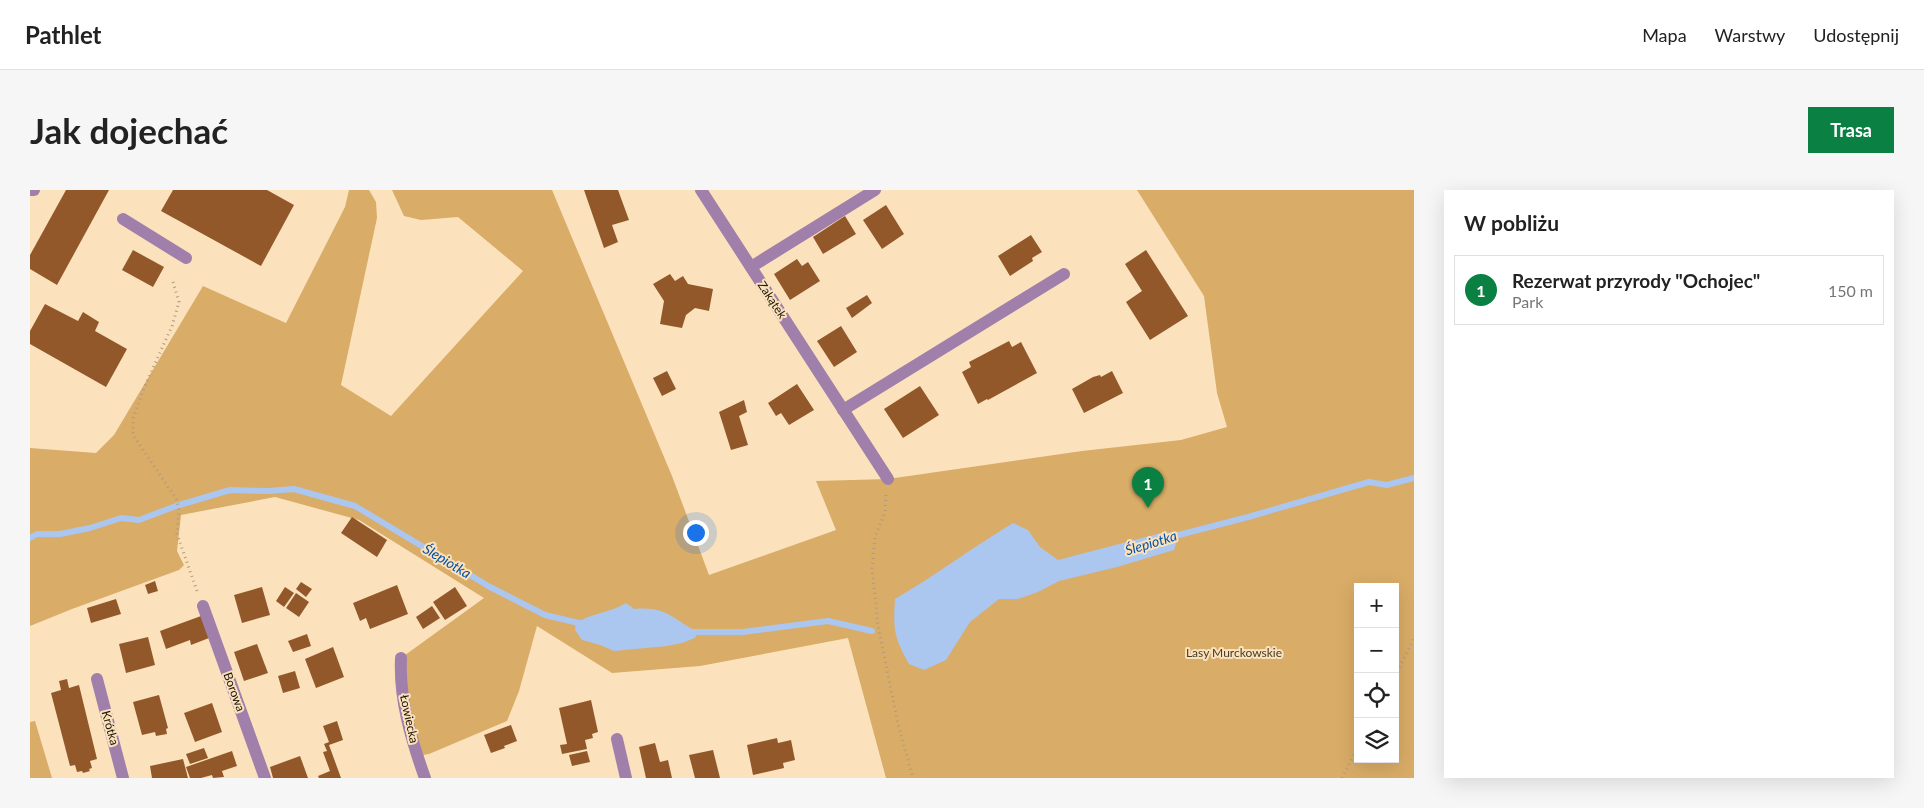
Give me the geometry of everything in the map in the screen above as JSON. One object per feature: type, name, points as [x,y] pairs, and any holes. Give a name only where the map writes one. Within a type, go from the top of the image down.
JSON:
[{"type":"street","name":"Zakątek","points":[[701,190],[888,479]]},
{"type":"street","points":[[751,267],[875,190]]},
{"type":"street","points":[[123,219],[186,258]]},
{"type":"street","points":[[843,410],[1064,274]]},
{"type":"street","name":"Borowa","points":[[203,606],[264,778]]},
{"type":"street","name":"Łowiecka","points":[[401,658],[400,674],[406,716],[425,778]]},
{"type":"street","name":"Krótka","points":[[96,679],[123,778]]},
{"type":"street","points":[[617,739],[626,778]]},
{"type":"path","points":[[173,282],[179,302],[172,326],[144,388],[133,419],[133,435],[178,500],[177,534],[194,584]]},
{"type":"path","points":[[888,479],[885,512],[875,537],[872,569],[878,626],[898,724],[913,778]]},
{"type":"path","points":[[1396,673],[1414,638]]},
{"type":"path","points":[[1342,778],[1354,755]]},
{"type":"green space","name":"Lasy Murckowskie","points":[[349,190],[369,190],[376,202],[377,218],[341,385],[391,416],[523,271],[458,217],[421,220],[404,216],[392,190],[552,190],[672,476],[709,575],[836,530],[816,481],[888,479],[1082,451],[1181,440],[1227,427],[1217,393],[1204,296],[1137,190],[1414,190],[1414,778],[886,778],[848,638],[700,666],[612,673],[537,626],[519,691],[507,721],[429,754],[417,756],[401,658],[484,598],[359,520],[275,497],[181,515],[177,551],[184,565],[179,570],[30,626],[30,448],[96,453],[114,435],[203,286],[286,323],[345,207]]},
{"type":"green space","points":[[35,721],[52,778],[30,778],[30,722]]},
{"type":"water","points":[[1013,523],[1028,530],[1040,547],[1058,560],[1165,532],[1179,534],[1174,550],[1117,567],[1059,581],[1038,592],[1018,599],[999,599],[970,622],[946,660],[924,670],[909,664],[897,640],[894,618],[895,599]]},
{"type":"water","points":[[626,603],[634,609],[655,609],[669,614],[698,632],[695,638],[682,643],[614,651],[582,640],[575,630],[576,623]]},
{"type":"building","points":[[66,190],[109,190],[57,285],[30,269],[30,255]]},
{"type":"building","points":[[173,190],[267,190],[294,205],[261,266],[161,211]]},
{"type":"building","points":[[584,190],[618,190],[629,220],[612,225],[618,242],[604,248]]},
{"type":"building","points":[[886,205],[904,234],[882,249],[863,220]]},
{"type":"building","points":[[845,216],[856,234],[823,254],[813,237]]},
{"type":"building","points":[[1031,235],[1042,252],[1032,258],[1033,261],[1010,276],[998,256]]},
{"type":"building","points":[[133,250],[164,267],[153,287],[122,270]]},
{"type":"building","points":[[1146,250],[1188,316],[1150,340],[1126,302],[1142,291],[1125,264]]},
{"type":"building","points":[[797,259],[802,266],[808,262],[820,281],[790,300],[774,274]]},
{"type":"building","points":[[670,274],[675,281],[683,276],[688,284],[713,289],[709,311],[695,308],[686,315],[682,328],[660,324],[664,301],[653,284]]},
{"type":"building","points":[[867,295],[872,303],[852,318],[846,308]]},
{"type":"building","points":[[45,304],[78,321],[83,312],[99,322],[95,331],[127,349],[106,387],[30,344],[30,331]]},
{"type":"building","points":[[841,326],[857,352],[834,367],[817,341]]},
{"type":"building","points":[[1009,341],[1012,347],[1021,342],[1037,373],[978,404],[962,372],[971,367],[969,362]]},
{"type":"building","points":[[667,371],[676,389],[662,396],[653,378]]},
{"type":"building","points":[[1112,371],[1123,393],[1084,413],[1072,389],[1093,377],[1100,375],[1101,377]]},
{"type":"building","points":[[797,384],[814,410],[789,425],[781,413],[776,416],[768,403]]},
{"type":"building","points":[[920,386],[939,415],[903,438],[884,409]]},
{"type":"building","points":[[744,400],[747,412],[739,416],[748,445],[731,450],[719,412]]},
{"type":"building","points":[[352,517],[387,540],[377,557],[341,533]]},
{"type":"building","points":[[155,581],[158,591],[148,594],[145,585]]},
{"type":"building","points":[[301,582],[312,589],[306,597],[296,589]]},
{"type":"building","points":[[397,585],[408,614],[370,629],[366,618],[360,621],[353,603]]},
{"type":"building","points":[[262,587],[270,615],[242,623],[234,595]]},
{"type":"building","points":[[285,587],[294,593],[284,607],[276,601]]},
{"type":"building","points":[[455,587],[467,606],[445,620],[433,602]]},
{"type":"building","points":[[296,593],[309,602],[299,617],[286,608]]},
{"type":"building","points":[[116,599],[121,614],[91,623],[87,608]]},
{"type":"building","points":[[432,606],[440,618],[423,629],[416,617]]},
{"type":"building","points":[[201,616],[209,638],[191,645],[190,640],[166,649],[160,631]]},
{"type":"building","points":[[307,634],[311,646],[293,652],[288,641]]},
{"type":"building","points":[[148,637],[155,665],[126,673],[119,644]]},
{"type":"building","points":[[257,644],[268,673],[244,681],[234,652]]},
{"type":"building","points":[[333,647],[344,677],[316,688],[305,659]]},
{"type":"building","points":[[295,671],[300,688],[283,693],[278,676]]},
{"type":"building","points":[[67,679],[69,688],[79,685],[97,759],[90,761],[92,768],[89,769],[90,771],[83,773],[82,771],[77,772],[75,765],[70,766],[51,693],[61,690],[59,681]]},
{"type":"building","points":[[159,695],[168,728],[166,729],[167,734],[156,736],[155,732],[142,735],[133,702]]},
{"type":"building","points":[[591,700],[598,732],[592,734],[593,738],[585,740],[587,749],[562,754],[560,745],[567,744],[559,708]]},
{"type":"building","points":[[212,703],[222,732],[195,742],[184,713]]},
{"type":"building","points":[[337,721],[343,740],[329,745],[341,778],[319,778],[318,776],[330,771],[323,752],[327,751],[324,744],[329,742],[323,726]]},
{"type":"building","points":[[511,725],[517,741],[491,753],[484,735]]},
{"type":"building","points":[[777,738],[778,743],[791,740],[795,760],[783,763],[784,768],[753,775],[747,745]]},
{"type":"building","points":[[655,743],[660,762],[668,760],[672,778],[646,778],[639,747]]},
{"type":"building","points":[[204,748],[208,758],[190,764],[186,754]]},
{"type":"building","points":[[713,750],[720,778],[695,778],[689,755]]},
{"type":"building","points":[[232,751],[237,766],[222,771],[224,777],[213,778],[212,775],[190,778],[186,767]]},
{"type":"building","points":[[587,751],[590,762],[572,766],[569,755]]},
{"type":"building","points":[[300,756],[308,778],[273,778],[270,767]]},
{"type":"building","points":[[183,759],[188,778],[152,778],[150,766]]},
{"type":"waterway","name":"Ślepiotka","points":[[1171,537],[1369,482],[1387,485],[1414,478]]},
{"type":"waterway","name":"Ślepiotka","points":[[30,538],[37,534],[60,534],[90,528],[121,518],[139,520],[176,506],[230,490],[268,491],[294,489],[355,506],[490,587],[545,615],[583,624]]},
{"type":"waterway","name":"Ślepiotka","points":[[690,632],[743,632],[828,621],[872,631]]},
{"type":"place","name":"Rezerwat przyrody \"Ochojec\"","points":[[1148,508]]}]
